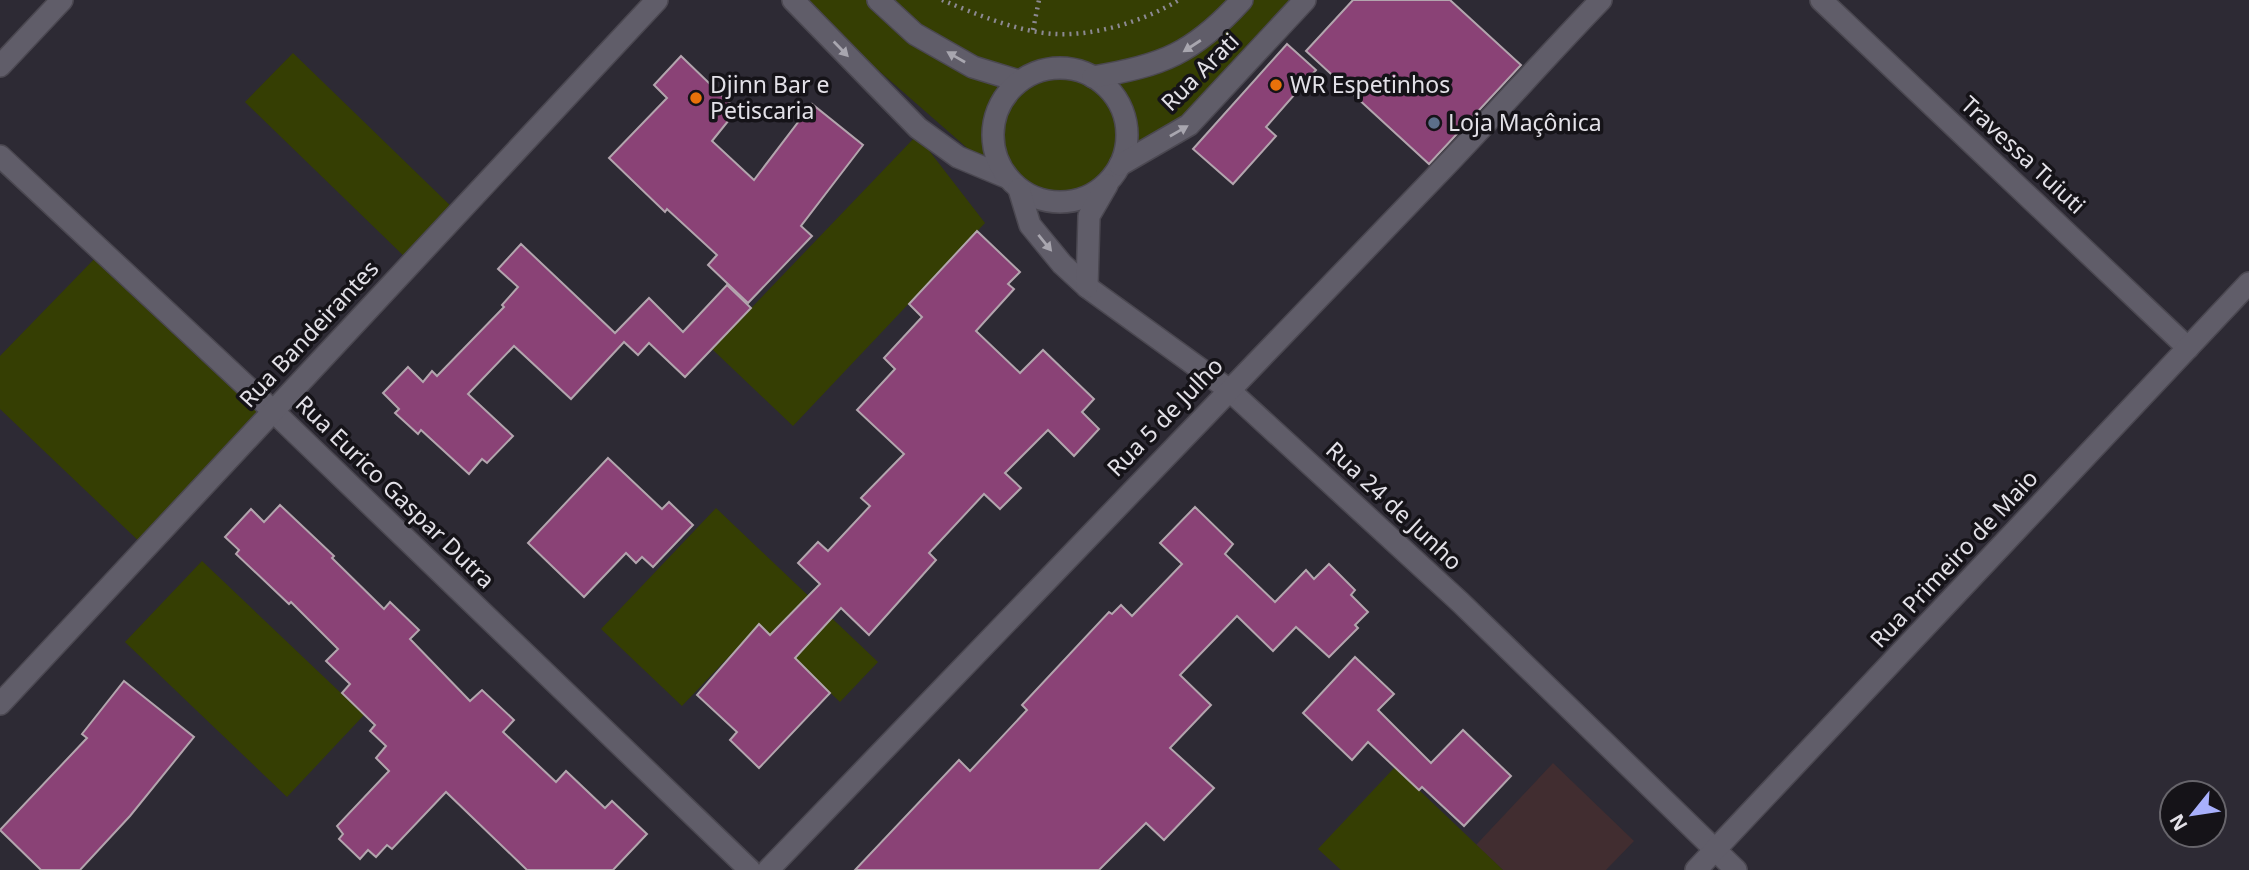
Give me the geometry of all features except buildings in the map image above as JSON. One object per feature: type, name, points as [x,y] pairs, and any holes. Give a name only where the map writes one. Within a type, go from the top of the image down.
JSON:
[{"type":"street","points":[[0,66],[62,0]]},
{"type":"street","name":"Rua Bandeirantes","points":[[0,704],[657,0]]},
{"type":"street","points":[[793,0],[918,128],[958,157],[1012,183],[1036,199],[1055,203],[1074,202],[1093,194],[1114,174]]},
{"type":"street","points":[[878,0],[915,34],[973,67],[1019,81]]},
{"type":"street","points":[[1093,77],[1132,71],[1192,47],[1215,29],[1242,0]]},
{"type":"street","name":"Rua Arati","points":[[1114,174],[1189,125],[1305,0]]},
{"type":"street","name":"Rua 5 de Julho","points":[[768,870],[1228,389],[1439,173],[1601,0]]},
{"type":"street","name":"Travessa Tuiuti","points":[[1821,0],[2188,348]]},
{"type":"street","points":[[1012,183],[997,161],[992,144],[993,126],[1002,101],[1019,81],[1037,72],[1056,68],[1076,70],[1093,77],[1109,89],[1120,106],[1126,126],[1126,146],[1114,174],[1089,216],[1087,287]]},
{"type":"street","name":"Rua Eurico Gaspar Dutra","points":[[0,156],[273,411],[750,870]]},
{"type":"street","name":"Rua 24 de Junho","points":[[1012,183],[1030,225],[1062,264],[1087,287],[1228,389],[1460,602],[1736,870]]},
{"type":"street","name":"Rua Primeiro de Maio","points":[[1696,870],[2249,283]]},
{"type":"path","points":[[942,0],[983,18],[1055,34],[1089,31],[1127,22],[1164,9],[1179,0]]},
{"type":"path","points":[[1033,30],[1039,0]]},
{"type":"shaded area","points":[[1553,763],[1634,841],[1606,870],[1503,870],[1476,845]]},
{"type":"green space","points":[[798,0],[1304,0],[1187,123],[1094,190],[1075,198],[1056,199],[1036,195],[1019,186],[966,147]]},
{"type":"green space","points":[[293,53],[458,213],[411,263],[245,102]]},
{"type":"green space","points":[[917,135],[985,223],[793,426],[712,349]]},
{"type":"green space","points":[[102,251],[273,411],[146,548],[0,409],[0,356]]},
{"type":"green space","points":[[716,508],[878,662],[840,702],[759,625],[682,706],[601,629]]},
{"type":"green space","points":[[202,561],[364,715],[287,797],[125,642]]},
{"type":"green space","points":[[1395,767],[1503,870],[1341,870],[1318,849]]},
{"type":"place","name":"WR Espetinhos","points":[[1276,85]]},
{"type":"place","name":"Djinn Bar e Petiscaria","points":[[696,98]]},
{"type":"place","name":"Loja Maçônica","points":[[1434,123]]}]
